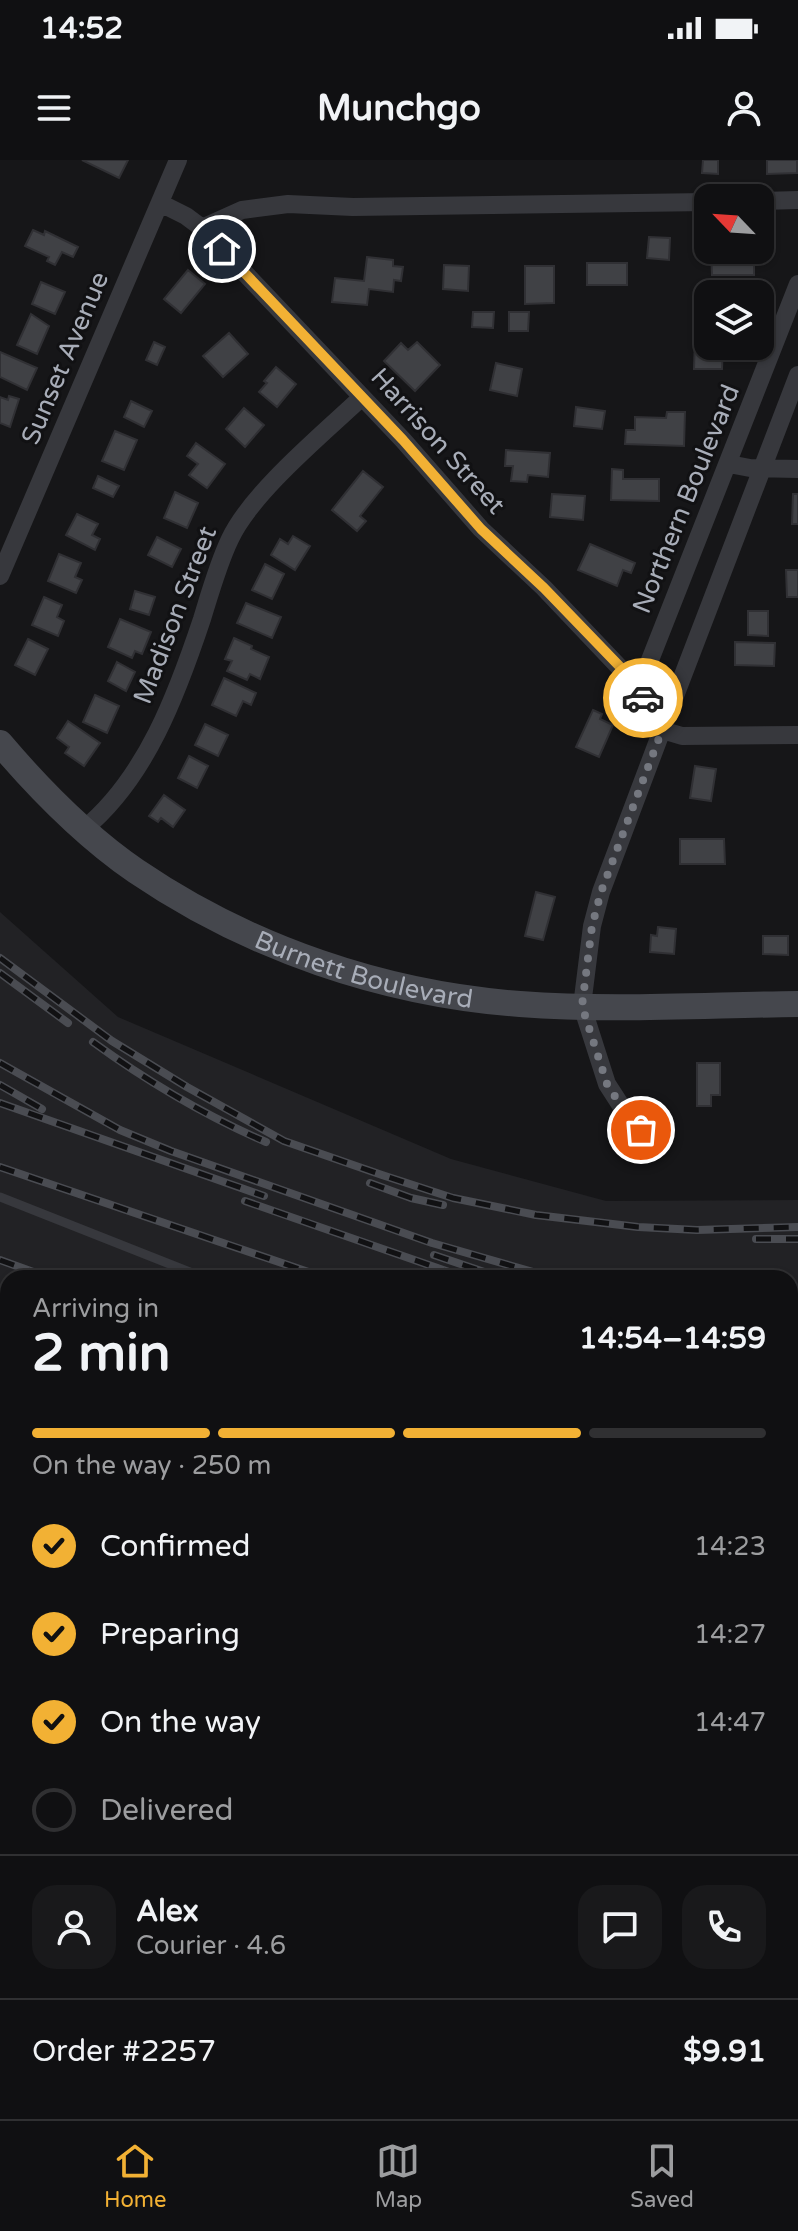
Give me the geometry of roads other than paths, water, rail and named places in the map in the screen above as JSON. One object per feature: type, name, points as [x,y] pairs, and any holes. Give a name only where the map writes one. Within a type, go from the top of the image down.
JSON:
[{"type":"main road","name":"Burnett Boulevard","points":[[0,743],[61,809],[135,870],[226,923],[298,955],[373,979],[440,994],[521,1004],[798,1004]]},
{"type":"street","name":"Sunset Avenue","points":[[0,576],[178,160]]},
{"type":"street","points":[[774,201],[798,200]]},
{"type":"street","points":[[202,228],[242,210],[288,204],[353,207],[694,202]]},
{"type":"street","name":"Harrison Street","points":[[160,203],[202,228],[362,397],[481,529],[544,588],[639,688]]},
{"type":"street","name":"Northern Boulevard","points":[[639,688],[798,284]]},
{"type":"street","points":[[650,1138],[627,1115],[607,1084],[582,1006],[592,926],[601,892],[798,375]]},
{"type":"street","name":"Madison Street","points":[[84,829],[124,788],[157,731],[237,526],[278,478],[362,397]]},
{"type":"street","points":[[729,464],[762,469],[798,469]]},
{"type":"street","points":[[639,688],[662,730],[682,736],[798,735]]},
{"type":"lane","points":[[0,1197],[185,1270]]},
{"type":"railway","points":[[0,958],[112,1041],[187,1087],[284,1141],[382,1175],[453,1198],[536,1215],[638,1227],[697,1230],[798,1227]]},
{"type":"railway","points":[[0,973],[68,1023]]},
{"type":"railway","points":[[93,1042],[177,1097],[266,1142]]},
{"type":"railway","points":[[0,1063],[120,1130],[171,1151],[432,1243],[526,1270]]},
{"type":"railway","points":[[0,1085],[42,1109]]},
{"type":"railway","points":[[0,1103],[264,1196]]},
{"type":"railway","points":[[0,1167],[303,1270]]},
{"type":"railway","points":[[370,1183],[411,1198],[443,1205]]},
{"type":"railway","points":[[245,1201],[443,1270]]},
{"type":"railway","points":[[756,1239],[798,1239]]},
{"type":"railway","points":[[434,1255],[478,1270]]},
{"type":"railway","points":[[0,1260],[28,1270]]}]
